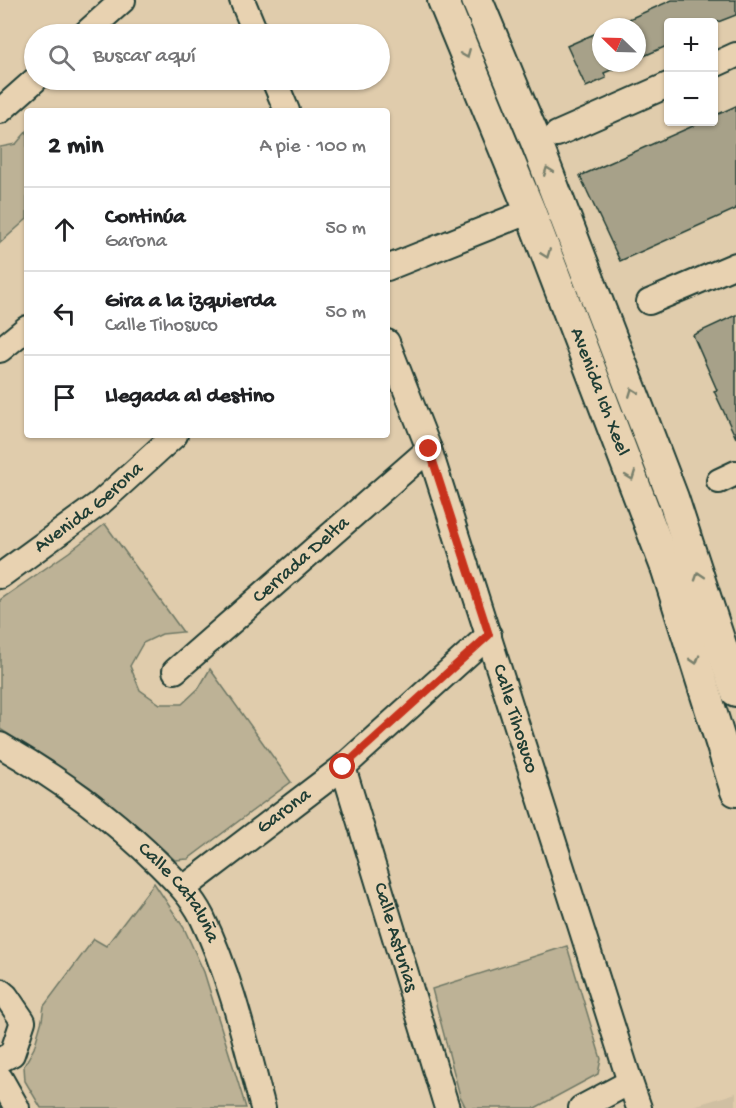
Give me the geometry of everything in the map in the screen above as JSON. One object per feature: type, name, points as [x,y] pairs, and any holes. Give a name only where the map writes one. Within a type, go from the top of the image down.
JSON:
[{"type":"street","points":[[96,24],[123,0]]},
{"type":"street","points":[[242,0],[252,24]]},
{"type":"street","name":"Avenida Ich Xeel","points":[[443,0],[530,211],[667,570],[736,791]]},
{"type":"street","points":[[477,0],[537,144],[674,498],[736,691]]},
{"type":"street","points":[[718,63],[736,55]]},
{"type":"street","points":[[557,134],[664,87]]},
{"type":"street","points":[[0,111],[24,90]]},
{"type":"street","points":[[390,267],[530,211]]},
{"type":"street","points":[[649,302],[736,265]]},
{"type":"street","points":[[0,350],[24,330]]},
{"type":"street","name":"Calle Tihosuco","points":[[390,350],[429,449],[635,1099]]},
{"type":"street","name":"Avenida Gerona","points":[[0,576],[100,503],[172,438]]},
{"type":"street","name":"Cerrada Delta","points":[[175,671],[429,449]]},
{"type":"street","name":"Garona","points":[[183,888],[343,767],[489,635]]},
{"type":"street","name":"Calle Cataluña","points":[[0,745],[82,797],[135,840],[183,888],[201,916],[221,962],[263,1108]]},
{"type":"street","name":"Calle Asturias","points":[[343,767],[447,1108]]},
{"type":"street","points":[[0,991],[23,1021],[12,1054],[0,1060]]},
{"type":"street","points":[[0,1078],[18,1108]]},
{"type":"street","points":[[580,1108],[635,1099]]},
{"type":"shaded area","points":[[24,135],[24,222],[0,243],[0,147],[16,144]]},
{"type":"shaded area","points":[[105,524],[183,632],[162,634],[143,643],[130,666],[140,690],[160,704],[182,704],[199,688],[210,669],[291,782],[188,859],[175,860],[90,787],[0,729],[0,600]]},
{"type":"shaded area","points":[[154,883],[184,928],[204,972],[246,1108],[41,1108],[25,1081],[24,1066],[34,1048],[44,1006],[94,939],[106,946]]},
{"type":"shaded area","points":[[567,946],[601,1059],[598,1074],[535,1108],[466,1108],[460,1096],[432,989]]},
{"type":"shaded area","points":[[736,1093],[736,1108],[687,1108]]},
{"type":"building","points":[[672,0],[736,0],[736,15],[718,22],[718,18],[664,18],[664,47],[646,55],[646,18],[631,18]]},
{"type":"building","points":[[592,35],[592,72],[606,72],[604,73],[606,78],[586,87],[567,46]]},
{"type":"building","points":[[736,106],[736,209],[620,261],[580,176],[693,126],[718,126],[718,114]]},
{"type":"building","points":[[736,315],[736,438],[714,391],[717,390],[693,335]]},
{"type":"route","points":[[343,767],[489,635],[429,449]]}]
